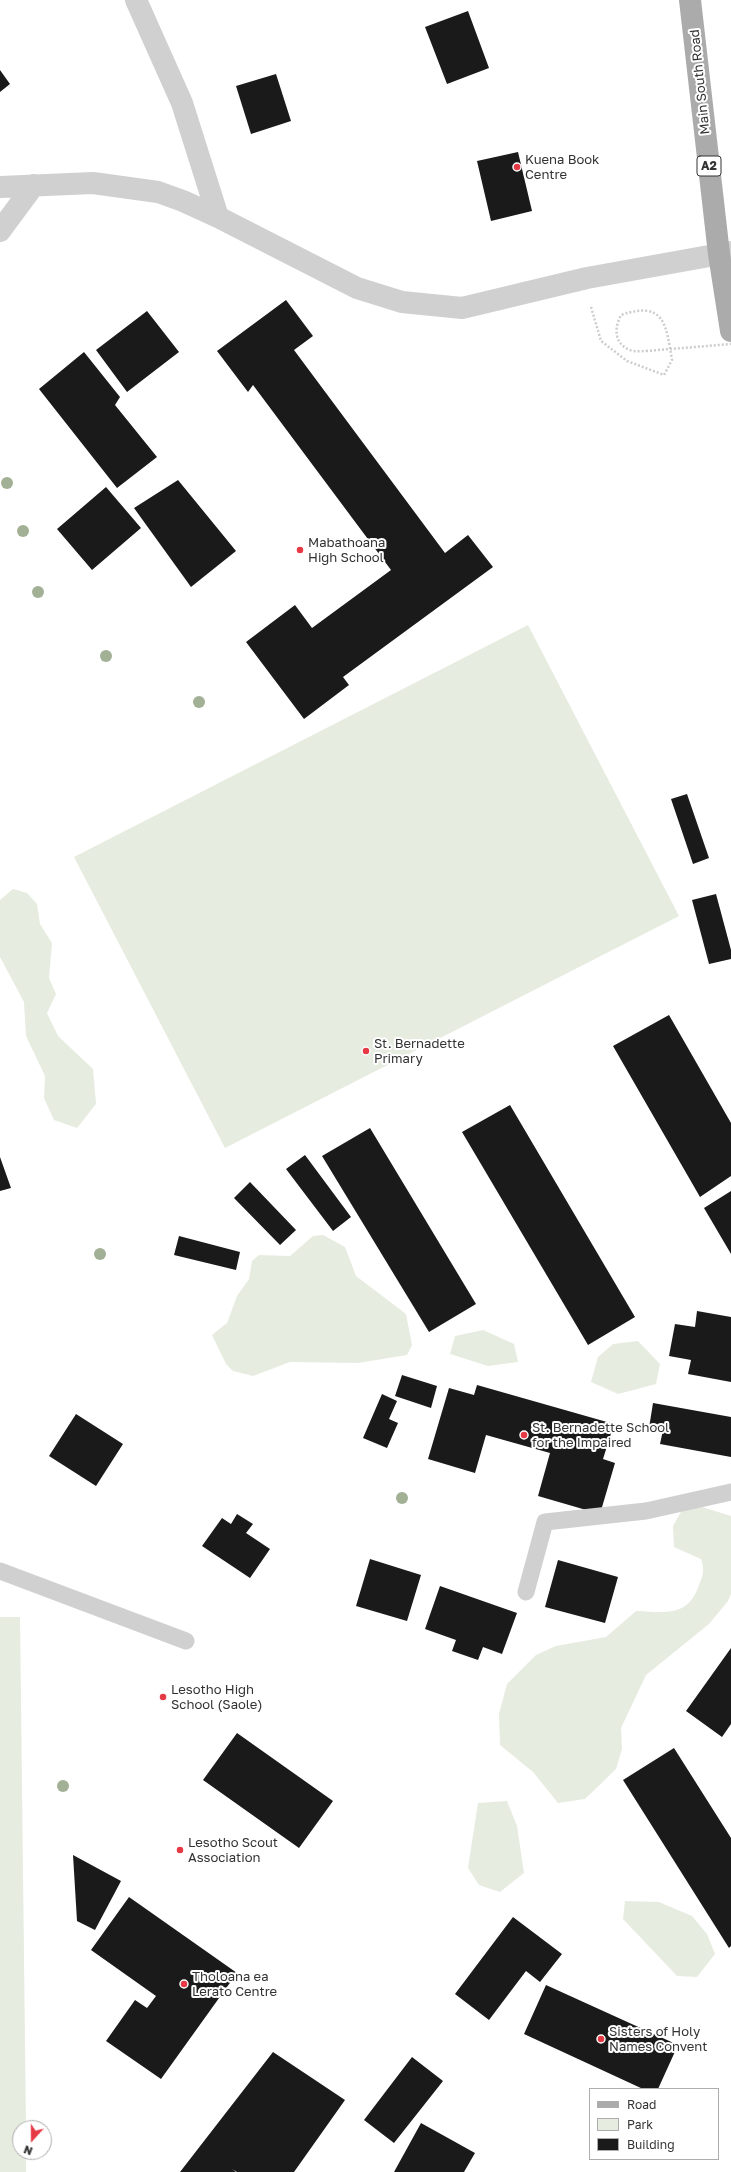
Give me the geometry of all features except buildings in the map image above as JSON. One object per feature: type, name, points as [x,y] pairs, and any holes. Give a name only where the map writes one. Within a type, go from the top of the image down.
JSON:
[{"type":"main road","name":"Main South Road","points":[[690,0],[725,253],[731,332]]},
{"type":"street","points":[[136,0],[182,103],[218,217]]},
{"type":"street","points":[[0,187],[93,183],[158,192],[183,201],[218,217],[357,288],[402,302],[462,308],[587,278],[725,253]]},
{"type":"street","points":[[0,231],[34,185]]},
{"type":"lane","points":[[526,1592],[545,1522],[646,1511],[731,1492]]},
{"type":"lane","points":[[0,1572],[186,1641]]},
{"type":"path","points":[[587,278],[588,298],[601,341],[627,361],[664,375],[672,360],[671,353],[670,347],[666,327],[659,316],[655,313],[633,311],[621,315],[616,325],[616,334],[621,344],[630,350],[646,351],[669,349],[677,349],[723,344],[731,344]]},
{"type":"green space","points":[[528,625],[679,916],[225,1148],[74,857]]},
{"type":"green space","points":[[13,889],[27,893],[37,904],[40,924],[52,943],[49,978],[56,994],[47,1013],[58,1036],[93,1069],[96,1104],[77,1128],[54,1120],[44,1098],[45,1076],[26,1036],[24,1002],[0,957],[0,900]]},
{"type":"green space","points":[[323,1235],[345,1247],[356,1276],[406,1314],[412,1345],[407,1355],[358,1363],[290,1362],[253,1376],[233,1371],[226,1364],[212,1335],[227,1323],[237,1296],[249,1279],[252,1261],[259,1255],[290,1256],[313,1236]]},
{"type":"green space","points":[[483,1330],[514,1344],[518,1362],[488,1366],[450,1354],[455,1336]]},
{"type":"green space","points":[[638,1341],[660,1364],[656,1384],[618,1394],[591,1382],[598,1357],[613,1344]]},
{"type":"green space","points":[[702,1507],[731,1516],[731,1594],[728,1601],[709,1624],[646,1675],[621,1728],[622,1749],[616,1769],[585,1799],[558,1803],[533,1772],[500,1745],[499,1714],[507,1684],[536,1655],[556,1646],[606,1637],[636,1611],[674,1611],[682,1608],[688,1603],[694,1596],[703,1572],[703,1566],[701,1559],[674,1547],[673,1526],[682,1510]]},
{"type":"green space","points":[[0,1617],[20,1617],[26,2120],[12,2120],[12,2160],[26,2160],[26,2172],[0,2172]]},
{"type":"green space","points":[[507,1801],[517,1826],[524,1873],[500,1892],[479,1885],[468,1868],[478,1803]]},
{"type":"green space","points":[[625,1901],[659,1902],[692,1916],[707,1934],[715,1954],[697,1977],[677,1976],[623,1919]]},
{"type":"place","name":"Kuena Book Centre","points":[[517,167]]},
{"type":"place","name":"Mabathoana High School","points":[[300,550]]},
{"type":"place","name":"St. Bernadette Primary","points":[[366,1051]]},
{"type":"place","name":"St. Bernadette School for the Impaired","points":[[524,1435]]},
{"type":"place","name":"Lesotho High School (Saole)","points":[[163,1697]]},
{"type":"place","name":"Lesotho Scout Association","points":[[180,1850]]},
{"type":"place","name":"Tholoana ea Lerato Centre","points":[[184,1984]]},
{"type":"place","name":"Sisters of Holy Names Convent","points":[[601,2039]]}]
